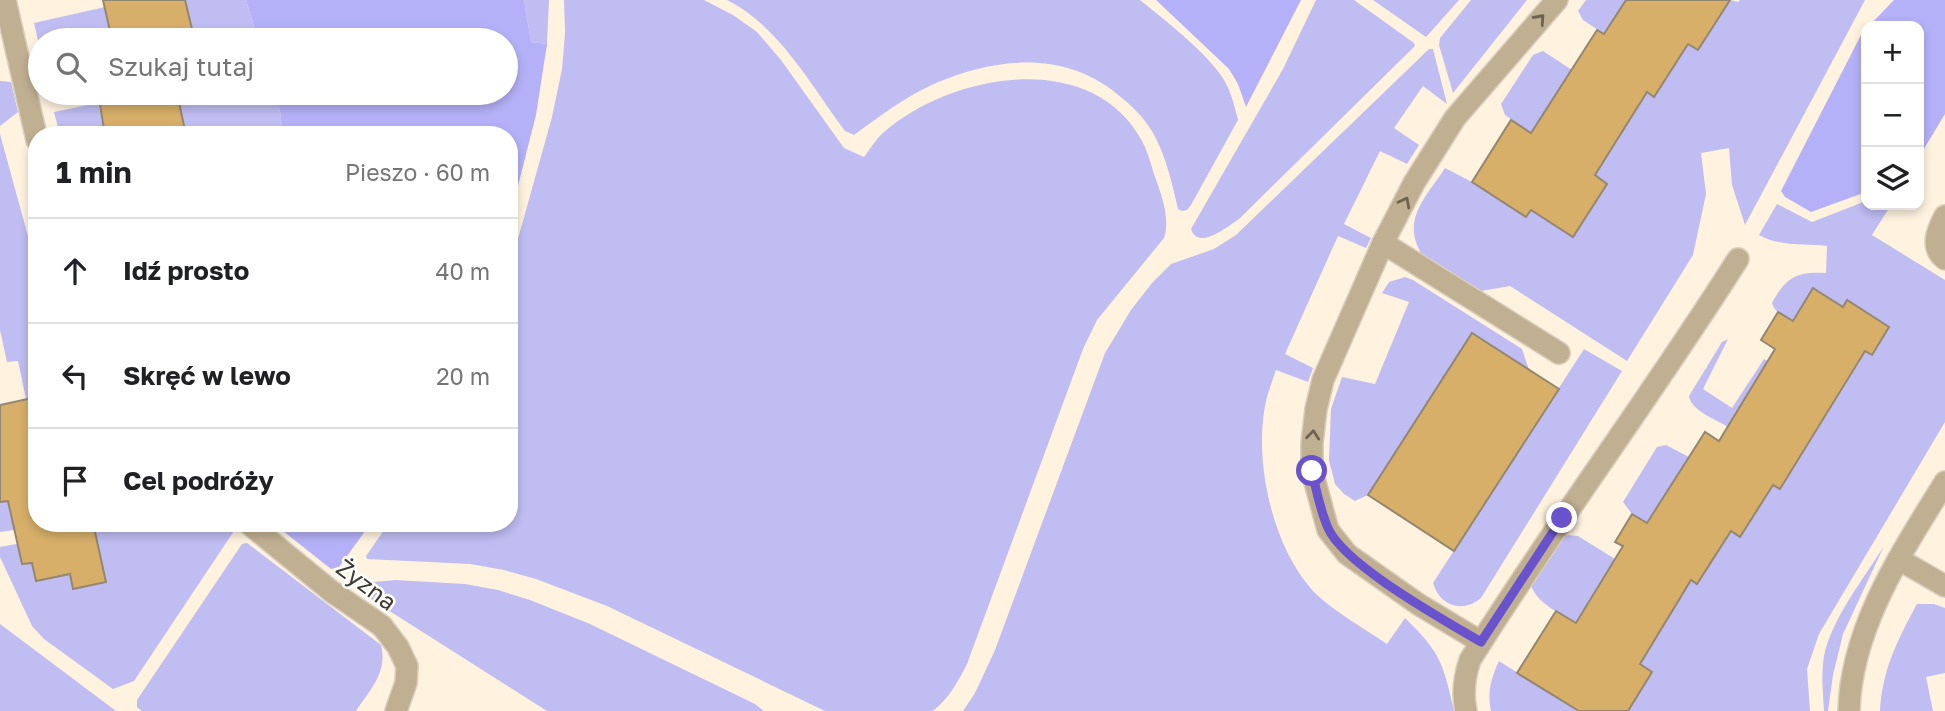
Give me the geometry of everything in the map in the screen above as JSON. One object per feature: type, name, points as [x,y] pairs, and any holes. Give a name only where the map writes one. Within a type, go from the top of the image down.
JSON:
[{"type":"street","points":[[5,0],[28,101]]},
{"type":"street","points":[[1481,642],[1418,604],[1348,554],[1328,530],[1312,471],[1316,409],[1323,380],[1383,243],[1415,183],[1455,118],[1557,0]]},
{"type":"street","points":[[29,105],[34,126]]},
{"type":"street","points":[[1945,216],[1936,237],[1936,246],[1945,259]]},
{"type":"street","points":[[1383,243],[1559,353]]},
{"type":"street","points":[[1466,711],[1463,696],[1464,677],[1470,660],[1562,518],[1703,314],[1738,258]]},
{"type":"street","points":[[1849,711],[1853,666],[1861,636],[1874,606],[1945,482]]},
{"type":"street","name":"Żyzna","points":[[259,532],[331,591],[382,626],[398,647],[407,666],[406,683],[396,711]]},
{"type":"street","points":[[1900,560],[1945,586]]},
{"type":"shaded area","points":[[185,0],[246,0],[254,28],[191,28]]},
{"type":"shaded area","points":[[246,0],[524,0],[531,42],[547,44],[536,115],[518,186],[518,126],[282,126],[278,105],[518,105],[518,28],[254,28]]},
{"type":"shaded area","points":[[524,0],[549,0],[547,44],[531,42]]},
{"type":"shaded area","points":[[564,0],[704,0],[733,15],[757,32],[781,60],[844,148],[864,157],[884,132],[912,112],[945,96],[982,85],[1019,79],[1056,82],[1090,92],[1119,111],[1142,141],[1164,204],[1164,238],[1097,320],[1083,349],[967,664],[953,689],[933,711],[825,711],[607,606],[536,579],[470,564],[367,559],[366,556],[383,532],[518,532],[518,239],[552,117],[562,69]]},
{"type":"shaded area","points":[[727,0],[1140,0],[1183,35],[1212,64],[1226,84],[1238,120],[1191,205],[1182,211],[1178,209],[1162,151],[1141,117],[1122,98],[1096,80],[1074,70],[1029,63],[1005,64],[959,74],[914,94],[854,135],[845,131],[793,58],[763,25]]},
{"type":"shaded area","points":[[1156,0],[1301,0],[1246,107],[1229,69]]},
{"type":"shaded area","points":[[1316,0],[1354,0],[1415,46],[1239,219],[1213,235],[1200,238],[1191,229],[1283,69]]},
{"type":"shaded area","points":[[1373,0],[1459,0],[1426,37]]},
{"type":"shaded area","points":[[1471,0],[1527,0],[1453,93],[1439,45],[1440,38]]},
{"type":"shaded area","points":[[1586,0],[1640,0],[1604,34],[1583,20],[1578,11]]},
{"type":"shaded area","points":[[1730,0],[1865,0],[1745,225],[1732,185],[1729,148],[1701,153],[1706,194],[1693,255],[1627,361],[1510,286],[1481,291],[1421,253],[1416,241],[1415,219],[1424,198],[1445,168],[1526,216],[1531,210],[1573,237],[1607,184],[1595,175],[1647,92],[1654,96],[1688,44],[1698,50]]},
{"type":"shaded area","points":[[1894,0],[1945,0],[1945,114],[1924,149],[1924,21],[1874,21]]},
{"type":"shaded area","points":[[105,7],[109,28],[35,28],[34,23]]},
{"type":"shaded area","points":[[1861,35],[1861,194],[1811,212],[1785,197],[1781,191]]},
{"type":"shaded area","points":[[1429,49],[1433,49],[1447,104],[1423,86],[1394,128],[1419,145],[1407,164],[1380,151],[1344,224],[1371,238],[1366,248],[1338,236],[1285,354],[1313,368],[1308,382],[1276,370],[1265,406],[1262,455],[1265,481],[1279,531],[1301,576],[1324,601],[1387,644],[1405,618],[1439,660],[1454,711],[963,711],[975,693],[995,650],[1105,353],[1131,310],[1171,264],[1214,249],[1236,235]]},
{"type":"shaded area","points":[[1543,51],[1572,70],[1531,133],[1505,115],[1501,104],[1533,55]]},
{"type":"shaded area","points":[[0,81],[11,82],[18,112],[0,126]]},
{"type":"shaded area","points":[[98,105],[103,126],[58,126],[54,112]]},
{"type":"shaded area","points":[[180,105],[278,105],[282,126],[184,126]]},
{"type":"shaded area","points":[[0,134],[28,236],[28,399],[18,361],[7,362],[0,330]]},
{"type":"shaded area","points":[[1861,203],[1861,210],[1888,210],[1872,235],[1945,280],[1945,422],[1819,634],[1807,669],[1810,711],[1628,711],[1652,672],[1640,664],[1691,580],[1697,584],[1731,531],[1740,536],[1865,351],[1872,355],[1889,327],[1848,301],[1843,307],[1814,289],[1793,321],[1775,309],[1772,303],[1782,287],[1793,278],[1807,273],[1826,273],[1827,246],[1784,243],[1759,235],[1777,204],[1812,222]]},
{"type":"shaded area","points":[[1405,277],[1522,349],[1529,370],[1472,333],[1368,495],[1355,501],[1335,484],[1329,460],[1331,409],[1342,377],[1375,384],[1409,302],[1382,293],[1389,282]]},
{"type":"shaded area","points":[[1728,339],[1703,389],[1732,408],[1764,359],[1768,361],[1728,427],[1699,410],[1689,396],[1722,342]]},
{"type":"shaded area","points":[[1584,349],[1622,371],[1481,598],[1474,603],[1460,606],[1447,602],[1441,598],[1433,583]]},
{"type":"shaded area","points":[[1666,445],[1689,457],[1676,496],[1667,491],[1647,523],[1632,514],[1623,502],[1657,447]]},
{"type":"shaded area","points":[[18,498],[14,530],[0,532],[0,502]]},
{"type":"shaded area","points":[[95,532],[233,532],[134,681],[113,689],[44,639],[32,626],[0,557],[0,547],[27,542],[36,581],[70,574],[74,589],[106,582]]},
{"type":"shaded area","points":[[284,532],[364,532],[339,567],[331,569]]},
{"type":"shaded area","points":[[1568,535],[1578,536],[1615,559],[1576,623],[1538,598],[1531,585],[1560,539]]},
{"type":"shaded area","points":[[247,543],[381,645],[383,655],[380,672],[356,711],[142,711],[137,707],[137,700],[242,544]]},
{"type":"shaded area","points":[[1884,546],[1843,634],[1828,711],[1824,711],[1823,670],[1828,642],[1849,600]]},
{"type":"shaded area","points":[[395,580],[465,584],[530,600],[590,624],[755,704],[764,711],[547,711],[369,598],[373,582]]},
{"type":"shaded area","points":[[1917,604],[1934,604],[1945,608],[1945,673],[1926,677],[1933,711],[1880,711],[1888,668],[1897,642]]},
{"type":"shaded area","points":[[0,624],[116,711],[0,711]]},
{"type":"shaded area","points":[[1499,661],[1572,707],[1594,711],[1491,711],[1490,686]]},
{"type":"building","points":[[103,0],[185,0],[192,28],[109,28]]},
{"type":"building","points":[[1626,0],[1730,0],[1698,50],[1688,44],[1654,97],[1647,92],[1595,175],[1607,184],[1573,237],[1531,210],[1526,217],[1472,182],[1511,120],[1531,133],[1597,30],[1604,34]]},
{"type":"building","points":[[100,105],[180,105],[184,126],[104,126]]},
{"type":"building","points":[[1813,288],[1843,307],[1847,300],[1889,327],[1872,355],[1865,351],[1780,489],[1773,485],[1740,537],[1731,531],[1697,584],[1691,580],[1640,664],[1652,672],[1628,711],[1579,711],[1517,673],[1556,611],[1576,623],[1623,546],[1615,542],[1632,514],[1647,523],[1705,432],[1719,441],[1775,349],[1761,340],[1778,312],[1793,321]]},
{"type":"building","points":[[1472,333],[1559,389],[1454,551],[1368,495]]},
{"type":"building","points":[[28,399],[28,532],[95,532],[106,582],[73,589],[70,574],[36,581],[32,563],[22,564],[8,501],[0,502],[0,405]]},
{"type":"route","points":[[1312,471],[1328,530],[1348,554],[1418,604],[1481,642],[1562,518]]}]
